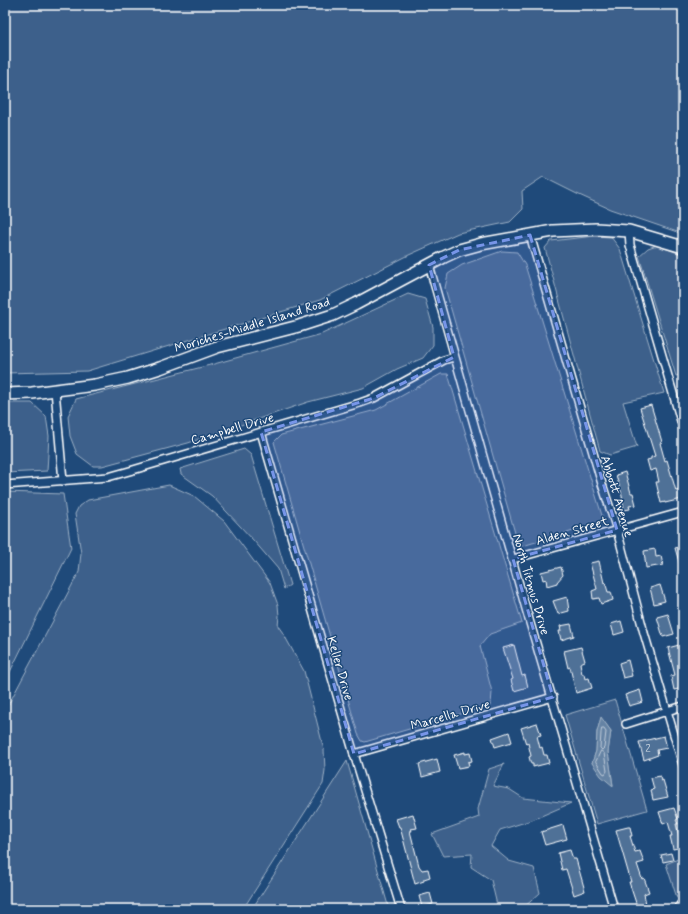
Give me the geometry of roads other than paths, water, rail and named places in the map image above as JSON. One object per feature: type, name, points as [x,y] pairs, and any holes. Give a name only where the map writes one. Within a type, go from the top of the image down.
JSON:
[{"type":"main road","name":"Moriches-Middle Island Road","points":[[5,394],[32,393],[95,385],[128,378],[217,347],[299,326],[333,315],[459,250],[481,244],[571,229],[596,229],[629,231],[683,247]]},
{"type":"street","points":[[629,231],[630,245],[683,428]]},
{"type":"street","name":"Abbott Avenue","points":[[530,235],[597,469],[617,530],[642,626],[683,765]]},
{"type":"street","name":"North Titmus Drive","points":[[429,266],[530,623],[553,697],[614,909]]},
{"type":"street","name":"Campbell Drive","points":[[5,485],[108,477],[374,398],[444,360],[454,357]]},
{"type":"street","points":[[55,390],[63,481]]},
{"type":"street","name":"Keller Drive","points":[[261,432],[400,909]]},
{"type":"street","name":"Alden Street","points":[[513,559],[683,512]]},
{"type":"street","name":"Marcella Drive","points":[[354,754],[553,697]]},
{"type":"street","points":[[626,724],[683,706]]},
{"type":"water","points":[[601,717],[611,731],[608,752],[613,786],[601,776],[592,763],[596,751],[597,732]]}]
